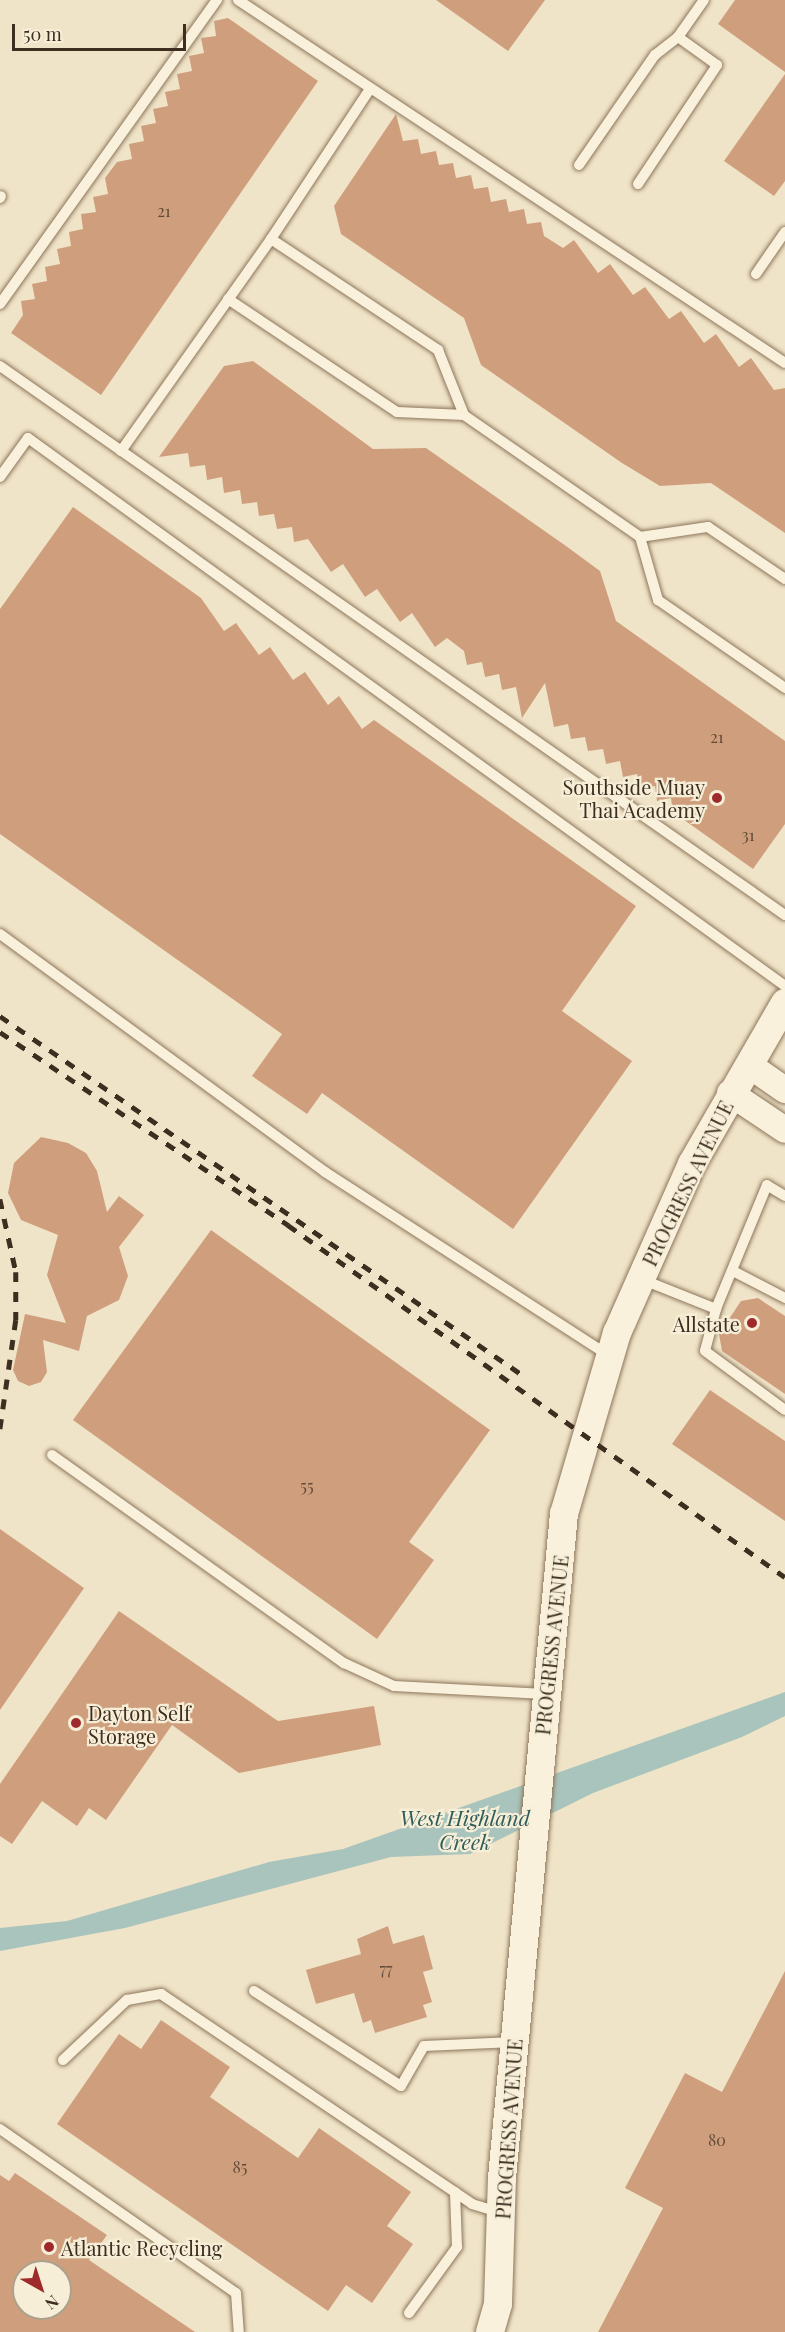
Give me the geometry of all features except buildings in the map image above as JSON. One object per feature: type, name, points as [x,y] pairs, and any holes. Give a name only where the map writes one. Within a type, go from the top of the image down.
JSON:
[{"type":"main road","name":"PROGRESS AVENUE","points":[[490,2332],[498,2304],[501,2213],[514,2042],[535,1832],[541,1732],[564,1515],[609,1357],[641,1279],[692,1164],[730,1093],[785,1003]]},
{"type":"street","points":[[749,1065],[785,1090]]},
{"type":"street","points":[[730,1093],[785,1130]]},
{"type":"lane","points":[[0,304],[217,0]]},
{"type":"lane","points":[[238,0],[785,363]]},
{"type":"lane","points":[[579,165],[655,55],[678,37],[704,0]]},
{"type":"lane","points":[[638,184],[717,65],[678,37]]},
{"type":"lane","points":[[121,451],[271,239],[370,89]]},
{"type":"lane","points":[[756,274],[785,232]]},
{"type":"lane","points":[[271,239],[438,350],[464,415]]},
{"type":"lane","points":[[228,300],[397,412],[464,415],[640,537],[657,600],[785,688]]},
{"type":"lane","points":[[0,366],[785,915]]},
{"type":"lane","points":[[0,477],[28,438],[785,986]]},
{"type":"lane","points":[[640,537],[708,527],[785,579]]},
{"type":"lane","points":[[0,934],[325,1172],[609,1357]]},
{"type":"lane","points":[[785,1196],[766,1185],[716,1309],[705,1352],[785,1410]]},
{"type":"lane","points":[[733,1271],[785,1298]]},
{"type":"lane","points":[[641,1279],[716,1309]]},
{"type":"lane","points":[[52,1455],[344,1663],[394,1686],[545,1694]]},
{"type":"lane","points":[[254,1991],[401,2086],[424,2046],[514,2042]]},
{"type":"lane","points":[[63,2060],[127,2000],[161,1994],[455,2192],[501,2213]]},
{"type":"lane","points":[[0,2129],[236,2293],[239,2332]]},
{"type":"lane","points":[[409,2313],[457,2247],[455,2192]]},
{"type":"water","name":"West Highland Creek","points":[[785,1692],[785,1716],[742,1737],[593,1793],[470,1854],[391,1857],[125,1928],[0,1951],[0,1928],[67,1921],[269,1862],[343,1849]]},
{"type":"railway","points":[[0,1016],[521,1374]]},
{"type":"railway","points":[[0,1032],[288,1225],[785,1577]]},
{"type":"railway","points":[[0,1199],[16,1272],[16,1320],[0,1430]]},
{"type":"place","name":"Southside Muay Thai Academy","points":[[717,798]]},
{"type":"place","name":"Allstate","points":[[752,1323]]},
{"type":"place","name":"Dayton Self Storage","points":[[76,1723]]},
{"type":"place","name":"Atlantic Recycling","points":[[49,2247]]}]
